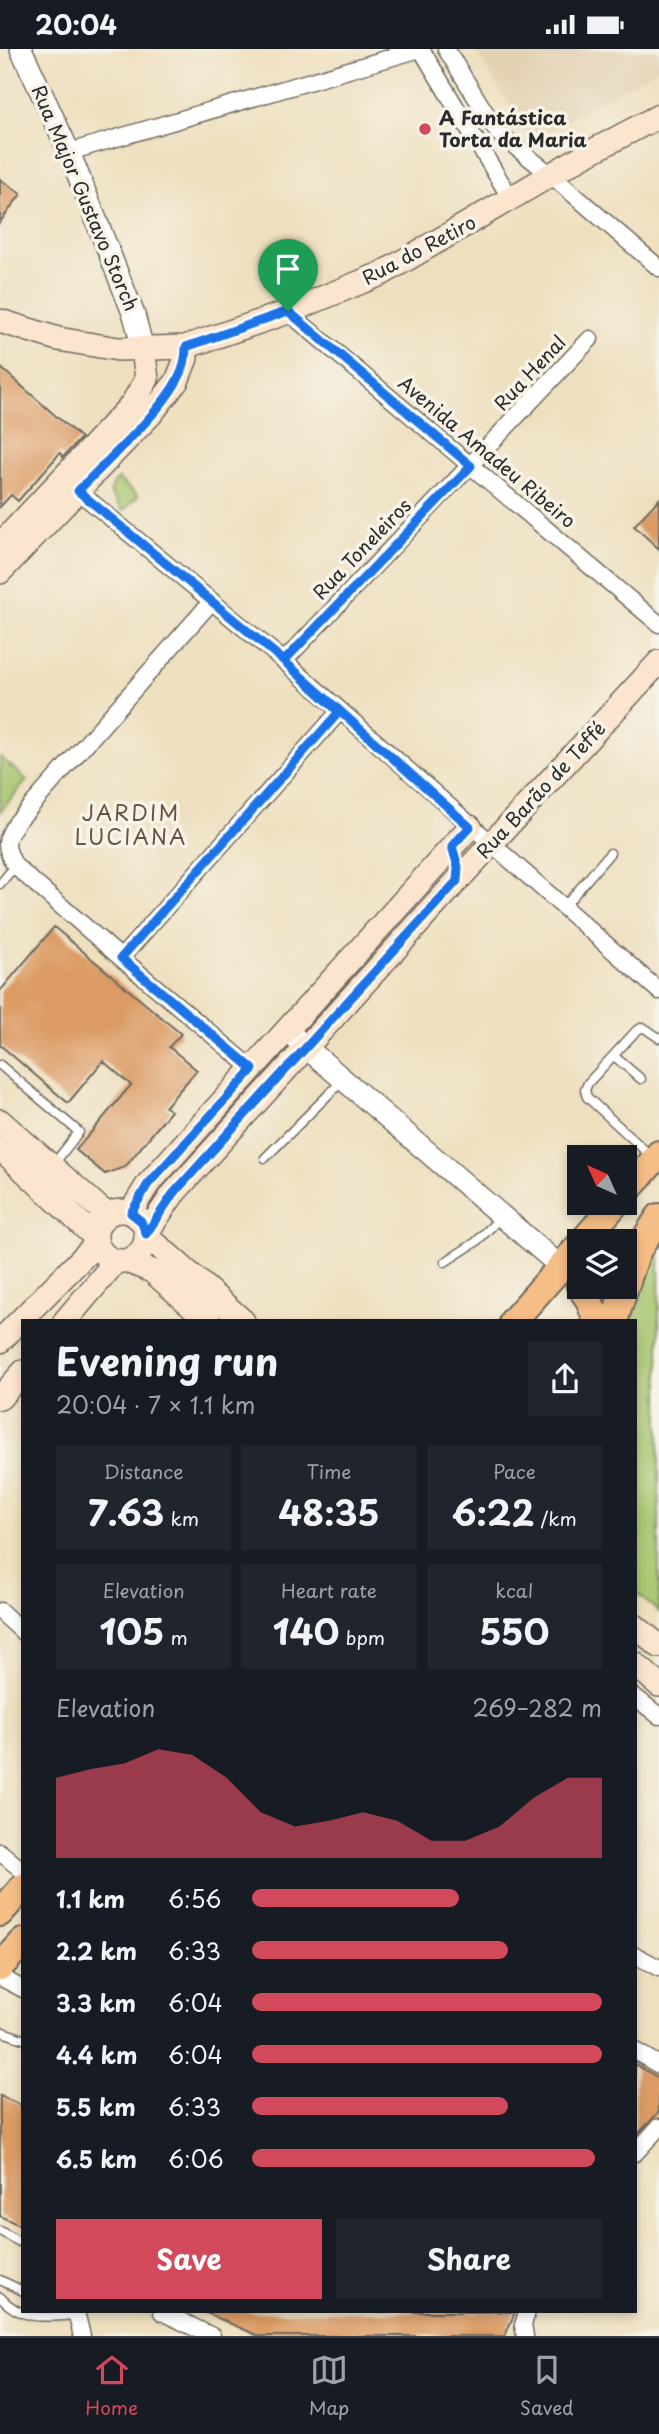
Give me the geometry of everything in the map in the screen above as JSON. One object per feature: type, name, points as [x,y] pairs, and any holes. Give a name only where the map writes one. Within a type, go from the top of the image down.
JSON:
[{"type":"main road","name":"Rua do Retiro","points":[[0,321],[58,339],[118,349],[186,347],[288,311],[383,273],[551,175],[659,116]]},
{"type":"main road","points":[[0,572],[151,414],[177,381],[186,358],[186,347]]},
{"type":"main road","points":[[0,545],[132,404],[147,379],[143,349]]},
{"type":"main road","points":[[76,466],[78,491]]},
{"type":"main road","name":"Rua Barão de Teffé","points":[[146,1237],[173,1194],[659,662]]},
{"type":"main road","name":"Rua Barão de Teffé","points":[[131,1213],[148,1184],[470,827]]},
{"type":"main road","points":[[452,846],[458,867],[457,881]]},
{"type":"main road","points":[[0,1121],[96,1240],[104,1255],[152,1271],[207,1319]]},
{"type":"main road","points":[[5,1157],[44,1175],[107,1215]]},
{"type":"main road","points":[[637,1179],[656,1157]]},
{"type":"main road","points":[[0,1341],[96,1240],[99,1225],[107,1215],[118,1211],[131,1213],[141,1221],[146,1237],[140,1253],[122,1261],[67,1319]]},
{"type":"main road","points":[[593,1229],[606,1215]]},
{"type":"main road","points":[[637,1252],[659,1217]]},
{"type":"main road","points":[[146,1237],[241,1319]]},
{"type":"main road","points":[[516,1319],[567,1284]]},
{"type":"main road","points":[[588,1299],[596,1319]]},
{"type":"main road","points":[[598,1319],[610,1299]]},
{"type":"main road","points":[[615,1319],[620,1299]]},
{"type":"main road","points":[[637,1628],[659,1646]]},
{"type":"main road","points":[[637,1666],[659,1685]]},
{"type":"main road","points":[[0,1913],[21,1889]]},
{"type":"main road","points":[[0,1967],[21,1944]]},
{"type":"street","name":"Rua Major Gustavo Storch","points":[[21,49],[69,152],[134,315],[143,349]]},
{"type":"street","points":[[69,152],[421,49],[511,199]]},
{"type":"street","points":[[446,49],[498,133],[659,268]]},
{"type":"street","name":"Avenida Amadeu Ribeiro","points":[[288,311],[659,624]]},
{"type":"street","name":"Rua Henal","points":[[471,466],[590,339]]},
{"type":"street","name":"Rua Toneleiros","points":[[284,661],[471,466]]},
{"type":"street","points":[[78,491],[284,661],[659,991]]},
{"type":"street","points":[[212,601],[17,822],[7,836],[7,852],[15,866],[253,1069]]},
{"type":"street","points":[[121,958],[339,712]]},
{"type":"street","points":[[287,1031],[567,1275]]},
{"type":"street","points":[[0,1611],[21,1630]]},
{"type":"street","points":[[637,1698],[659,1716]]},
{"type":"street","points":[[0,1852],[21,1869]]},
{"type":"street","points":[[637,1956],[659,1968]]},
{"type":"street","points":[[0,1977],[21,1988]]},
{"type":"street","points":[[637,2052],[659,2065]]},
{"type":"street","points":[[637,2151],[659,2127]]},
{"type":"street","points":[[73,2313],[82,2336]]},
{"type":"street","points":[[164,2313],[212,2336]]},
{"type":"street","points":[[525,2336],[523,2325],[527,2313]]},
{"type":"lane","points":[[563,908],[610,853]]},
{"type":"lane","points":[[0,884],[15,866]]},
{"type":"lane","points":[[656,1157],[587,1097],[585,1090],[588,1083],[643,1027],[659,1038]]},
{"type":"lane","points":[[614,1056],[641,1079]]},
{"type":"lane","points":[[0,1065],[79,1132],[44,1175]]},
{"type":"lane","points":[[265,1158],[344,1079]]},
{"type":"lane","points":[[445,1262],[475,1242],[502,1216]]},
{"type":"lane","points":[[0,2031],[21,2038]]},
{"type":"lane","points":[[0,2231],[21,2243]]},
{"type":"lane","points":[[0,2280],[21,2290]]},
{"type":"lane","points":[[0,2297],[7,2305],[21,2312]]},
{"type":"lane","points":[[24,2313],[34,2318],[73,2313]]},
{"type":"shaded area","points":[[475,49],[659,49],[659,68],[530,141]]},
{"type":"green space","points":[[118,479],[138,496],[123,511],[110,493]]},
{"type":"green space","points":[[0,757],[27,780],[0,812]]},
{"type":"green space","points":[[650,1253],[659,1257],[659,1612],[637,1594],[637,1319],[631,1319]]},
{"type":"building","points":[[0,179],[21,194],[0,222]]},
{"type":"building","points":[[0,367],[81,438],[63,457],[60,453],[18,501],[11,495],[0,507]]},
{"type":"building","points":[[659,499],[659,549],[634,526]]},
{"type":"building","points":[[54,927],[181,1034],[169,1047],[197,1070],[165,1107],[171,1111],[125,1167],[105,1174],[76,1150],[131,1085],[103,1061],[68,1103],[0,1045],[0,991]]},
{"type":"building","points":[[637,2065],[659,2078],[659,2112],[637,2135]]},
{"type":"building","points":[[0,2096],[21,2105],[21,2226],[0,2216]]},
{"type":"building","points":[[206,2313],[515,2313],[505,2336],[259,2336]]},
{"type":"place","name":"A Fantástica Torta da Maria","points":[[425,129]]},
{"type":"district","name":"JARDIM LUCIANA","points":[[131,826]]},
{"type":"route","points":[[288,311],[186,347],[186,358],[177,381],[151,414],[78,491],[284,661],[470,827],[452,846],[458,867],[457,881],[173,1194],[146,1234],[141,1221],[131,1213],[148,1184],[253,1069],[121,958],[339,712],[284,661],[471,466],[288,311]]}]
